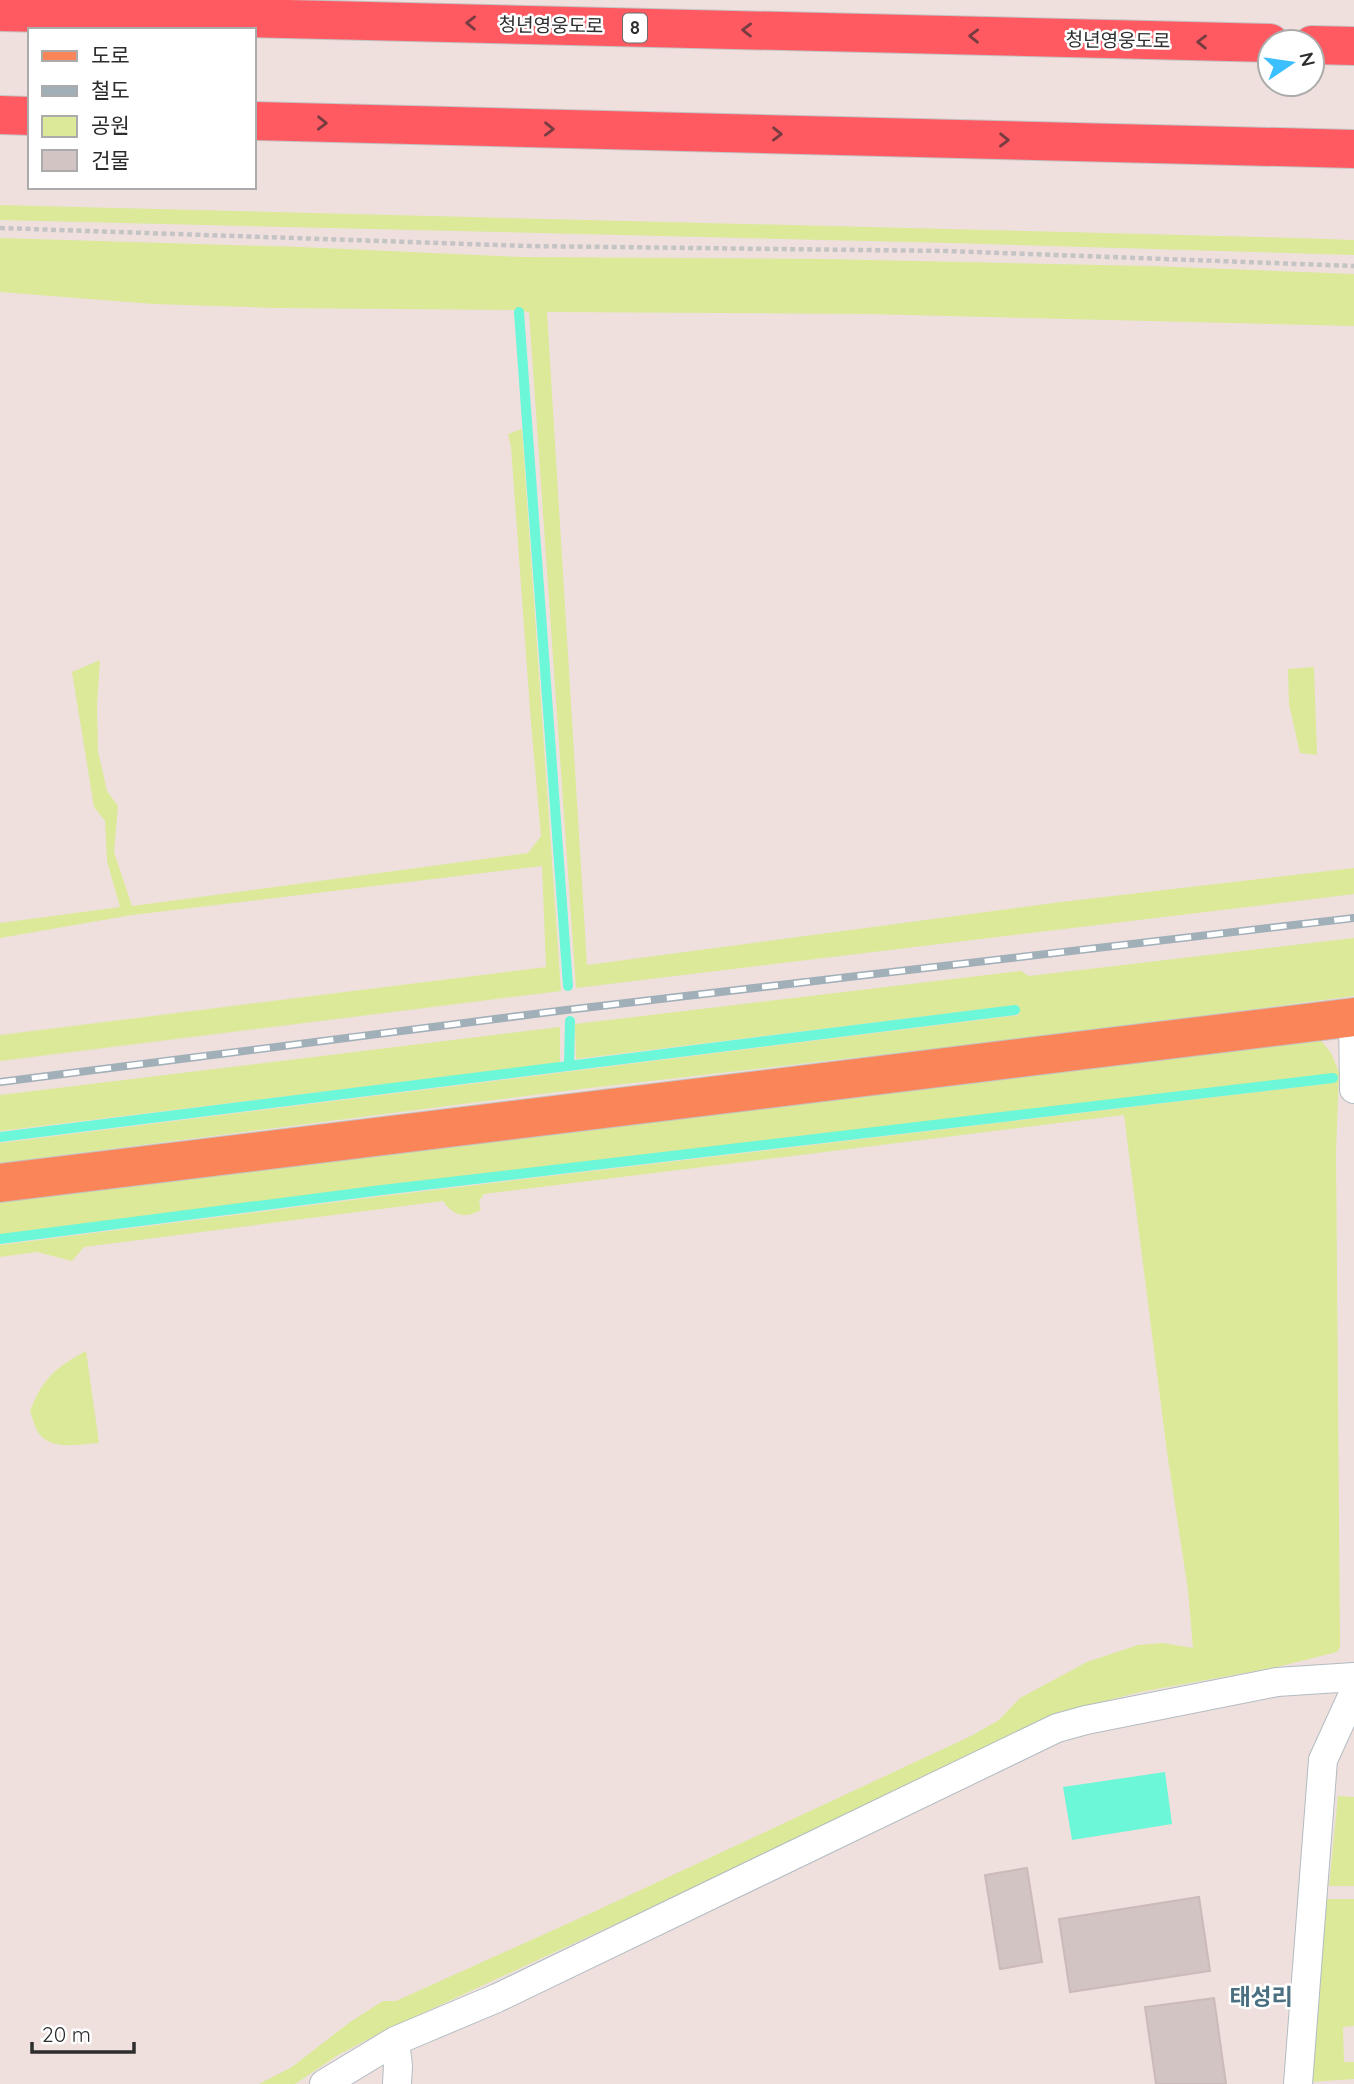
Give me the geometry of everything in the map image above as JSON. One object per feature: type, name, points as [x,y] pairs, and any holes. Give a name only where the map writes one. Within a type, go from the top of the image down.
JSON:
[{"type":"highway","name":"청년영웅도로","points":[[0,12],[1256,43]]},
{"type":"highway","points":[[1326,45],[1354,46]]},
{"type":"highway","points":[[0,115],[28,116]]},
{"type":"highway","points":[[256,121],[1354,149]]},
{"type":"main road","points":[[0,1183],[1354,1017]]},
{"type":"street","points":[[1354,1017],[1354,1089]]},
{"type":"street","points":[[324,2084],[394,2041],[509,1992],[1057,1728],[1277,1682],[1354,1677]]},
{"type":"street","points":[[1298,2084],[1323,1760],[1354,1692]]},
{"type":"street","points":[[394,2041],[398,2066],[397,2084]]},
{"type":"path","points":[[0,228],[527,246],[947,250],[1354,266]]},
{"type":"green space","points":[[0,205],[1354,240],[1354,255],[0,220]]},
{"type":"green space","points":[[0,238],[521,257],[825,259],[1149,266],[1354,274],[1354,326],[865,314],[547,312],[587,965],[1061,902],[1354,868],[1354,894],[576,988],[529,312],[154,304],[0,292]]},
{"type":"green space","points":[[522,429],[561,991],[0,1061],[0,1035],[546,967],[542,866],[132,915],[0,938],[0,923],[120,907],[107,861],[105,821],[94,807],[72,672],[100,660],[98,751],[107,791],[118,806],[114,852],[132,906],[528,853],[541,836],[508,434]]},
{"type":"green space","points":[[1314,667],[1317,755],[1300,753],[1289,704],[1288,669]]},
{"type":"green space","points":[[1354,938],[1354,996],[1063,1034],[581,1089],[0,1163],[0,1143],[1019,1015],[1018,1005],[576,1059],[575,1024],[1021,971],[1029,976]]},
{"type":"green space","points":[[560,1027],[560,1063],[0,1131],[0,1095]]},
{"type":"green space","points":[[1319,1038],[1331,1053],[1339,1072],[1336,1152],[1340,1647],[1337,1652],[1277,1667],[1140,1692],[1086,1706],[380,2033],[338,2055],[295,2084],[259,2084],[292,2067],[350,2022],[383,2001],[396,2001],[971,1736],[999,1720],[1020,1698],[1087,1662],[1138,1645],[1163,1643],[1193,1648],[1188,1590],[1167,1452],[1124,1115],[484,1194],[479,1201],[481,1210],[470,1215],[455,1213],[443,1201],[84,1247],[72,1261],[37,1252],[0,1257],[0,1245],[383,1196],[1324,1084],[1327,1079],[1325,1076],[680,1152],[0,1237],[0,1202]]},
{"type":"green space","points":[[86,1351],[99,1443],[54,1444],[38,1432],[30,1411],[51,1375]]},
{"type":"green space","points":[[1338,1796],[1354,1797],[1354,1886],[1329,1886]]},
{"type":"green space","points":[[1327,1899],[1354,1899],[1354,2026],[1343,2027],[1344,2062],[1354,2062],[1354,2079],[1309,2082]]},
{"type":"shaded area","points":[[1165,1772],[1172,1824],[1072,1840],[1063,1787]]},
{"type":"building","points":[[1027,1868],[1042,1962],[1000,1969],[985,1875]]},
{"type":"building","points":[[1199,1897],[1210,1971],[1070,1992],[1059,1919]]},
{"type":"building","points":[[1214,1998],[1226,2084],[1156,2084],[1145,2007]]},
{"type":"waterway","points":[[519,312],[568,986]]},
{"type":"waterway","points":[[0,1137],[1015,1010]]},
{"type":"waterway","points":[[569,1065],[570,1021]]},
{"type":"waterway","points":[[0,1239],[382,1190],[1333,1078]]},
{"type":"railway","points":[[0,1082],[566,1010],[1354,918]]},
{"type":"district","name":"태성리","points":[[1261,1997]]}]
